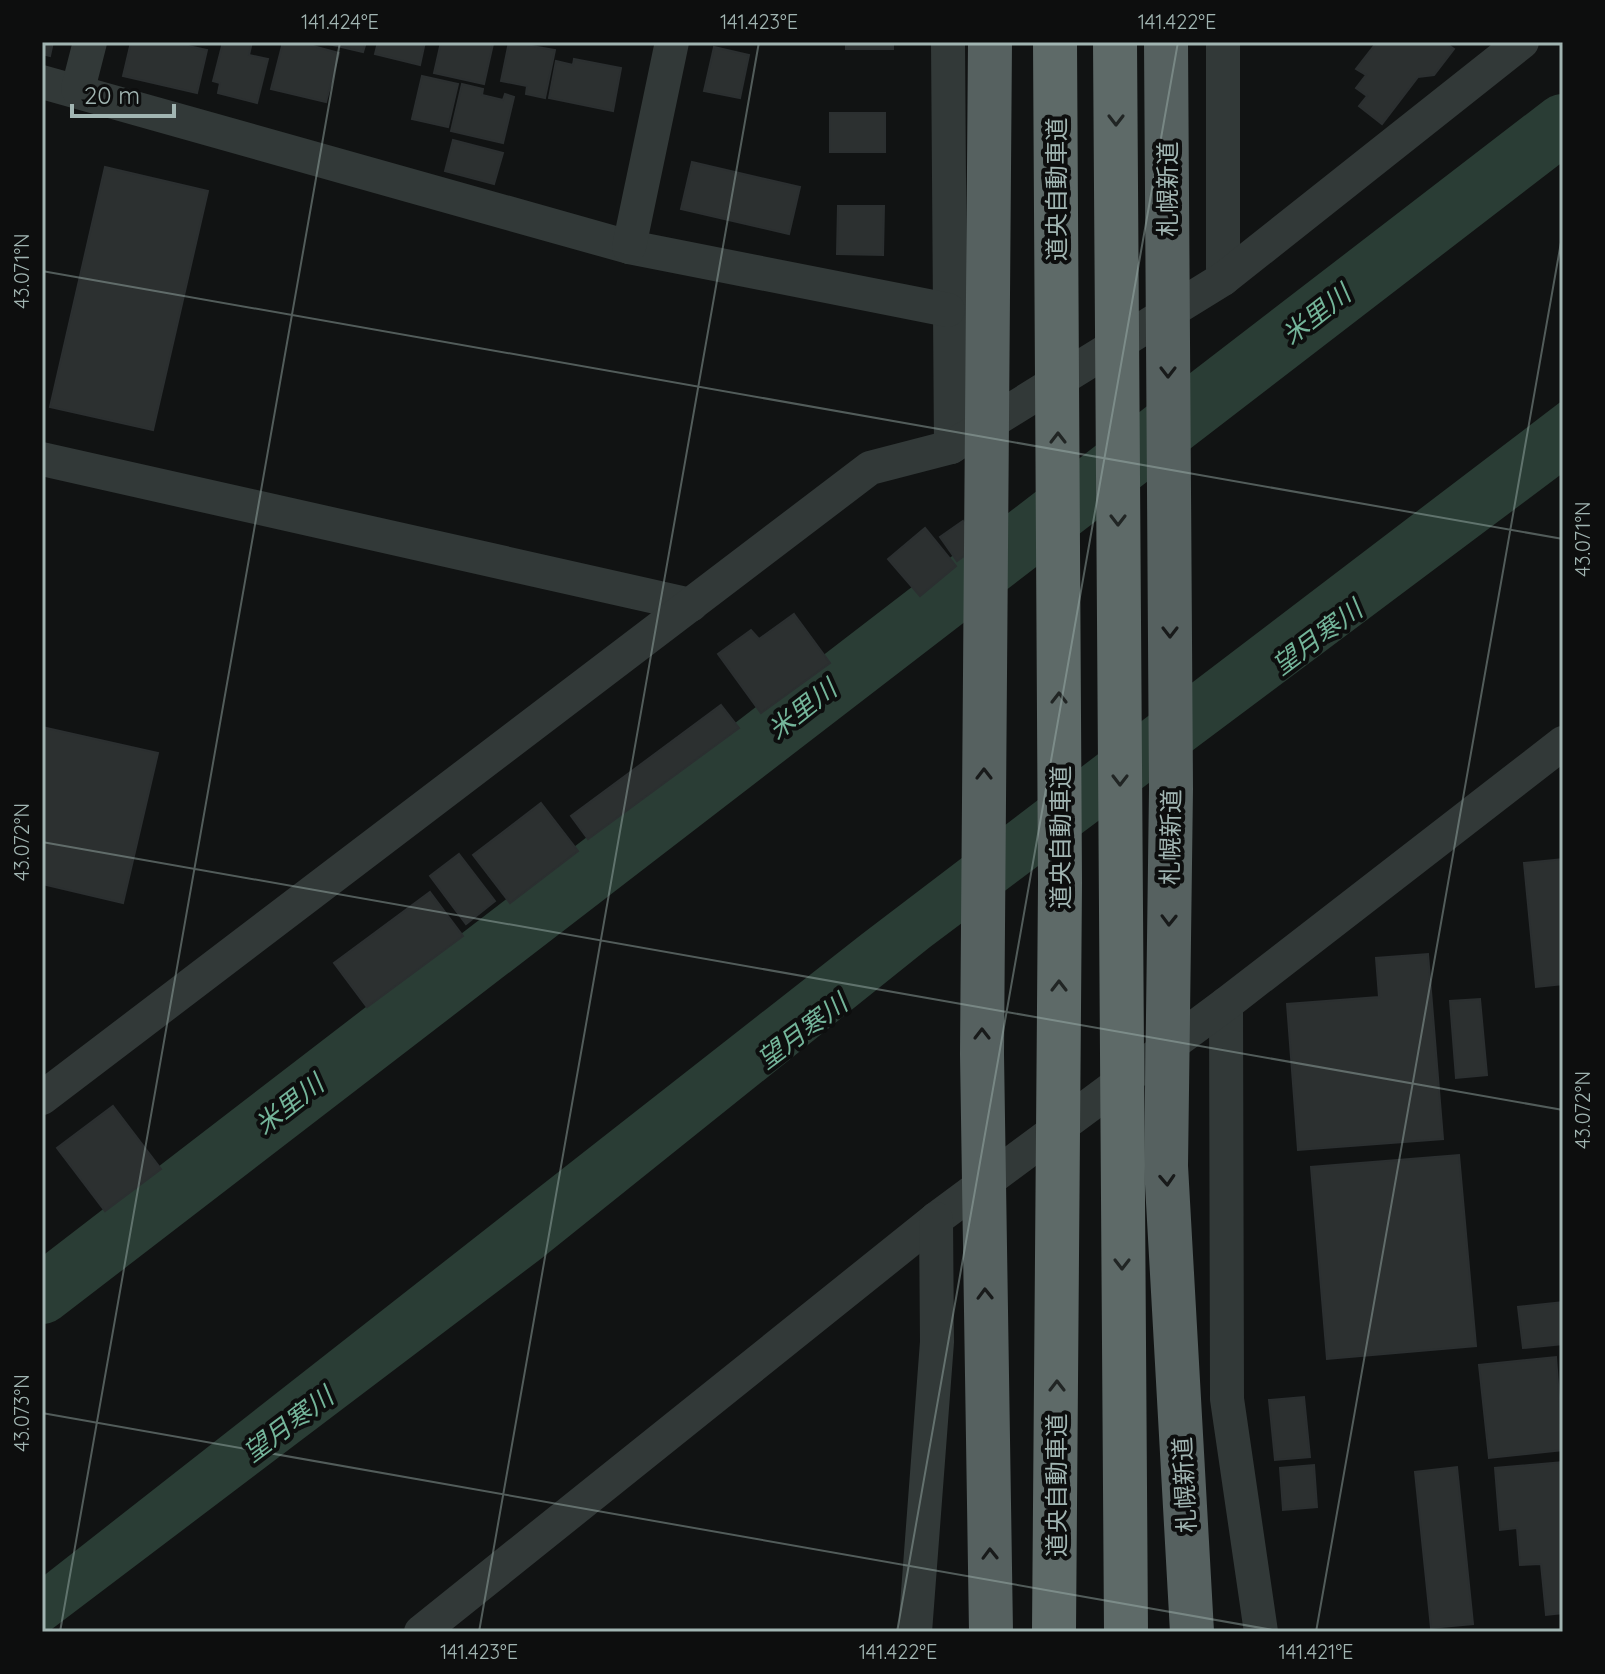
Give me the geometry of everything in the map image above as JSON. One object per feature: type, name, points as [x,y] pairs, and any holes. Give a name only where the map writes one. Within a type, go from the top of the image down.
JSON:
[{"type":"highway","points":[[990,42],[982,1054],[991,1632]]},
{"type":"highway","name":"道央自動車道","points":[[1054,1632],[1060,883],[1055,42]]},
{"type":"highway","points":[[1115,42],[1126,1632]]},
{"type":"highway","name":"札幌新道","points":[[1166,42],[1171,773],[1166,1166],[1193,1630]]},
{"type":"street","points":[[78,89],[90,42]]},
{"type":"street","points":[[629,247],[672,42]]},
{"type":"street","points":[[948,42],[951,447]]},
{"type":"street","points":[[1223,42],[1223,279]]},
{"type":"street","points":[[42,1098],[870,468],[951,447],[1223,279],[1522,42]]},
{"type":"street","points":[[42,82],[78,89],[629,247],[948,310]]},
{"type":"street","points":[[42,459],[691,605]]},
{"type":"street","points":[[421,1632],[936,1219],[1226,1004],[1563,743]]},
{"type":"street","points":[[1226,1004],[1227,1399],[1261,1632]]},
{"type":"street","points":[[915,1632],[937,1342],[936,1219]]},
{"type":"water","name":"望月寒川","points":[[1563,400],[1563,473],[930,947],[542,1258],[48,1632],[42,1632],[42,1577],[862,934]]},
{"type":"building","points":[[42,42],[53,42],[50,56],[42,54]]},
{"type":"building","points":[[131,42],[170,42],[207,50],[197,93],[123,76]]},
{"type":"building","points":[[223,42],[252,42],[249,55],[268,59],[257,103],[218,93],[220,83],[213,81]]},
{"type":"building","points":[[283,42],[298,42],[339,53],[326,102],[271,89]]},
{"type":"building","points":[[320,42],[366,42],[363,52]]},
{"type":"building","points":[[378,42],[425,42],[420,65],[375,54]]},
{"type":"building","points":[[441,42],[493,44],[484,84],[434,73]]},
{"type":"building","points":[[509,42],[555,50],[545,98],[526,94],[527,86],[501,81]]},
{"type":"building","points":[[846,42],[893,42],[893,49],[846,49]]},
{"type":"building","points":[[1377,42],[1444,42],[1454,49],[1434,75],[1418,77],[1382,124],[1359,106],[1367,96],[1356,88],[1366,75],[1356,69]]},
{"type":"building","points":[[714,47],[749,55],[740,98],[704,91]]},
{"type":"building","points":[[574,59],[621,68],[613,111],[549,98],[556,61],[573,65]]},
{"type":"building","points":[[422,76],[458,84],[448,127],[412,119]]},
{"type":"building","points":[[462,84],[483,89],[482,95],[503,100],[505,94],[514,97],[503,143],[451,131]]},
{"type":"building","points":[[830,113],[885,113],[885,152],[830,152]]},
{"type":"building","points":[[453,140],[503,153],[494,184],[445,171]]},
{"type":"building","points":[[692,162],[800,187],[789,234],[681,209]]},
{"type":"building","points":[[105,167],[208,191],[153,430],[50,407]]},
{"type":"building","points":[[838,206],[884,206],[883,255],[837,254]]},
{"type":"building","points":[[963,521],[979,545],[957,561],[940,537]]},
{"type":"building","points":[[925,528],[956,566],[920,596],[888,559]]},
{"type":"building","points":[[794,614],[830,663],[761,713],[718,654],[751,630],[759,639]]},
{"type":"building","points":[[721,705],[739,728],[588,839],[571,816]]},
{"type":"building","points":[[42,727],[158,753],[123,903],[42,884]]},
{"type":"building","points":[[541,803],[578,851],[510,903],[473,855]]},
{"type":"building","points":[[459,854],[495,901],[466,924],[430,876]]},
{"type":"building","points":[[1563,859],[1563,984],[1536,987],[1524,863]]},
{"type":"building","points":[[430,892],[463,936],[367,1007],[334,963]]},
{"type":"building","points":[[1428,954],[1443,1139],[1298,1150],[1287,1004],[1379,997],[1376,958]]},
{"type":"building","points":[[1480,999],[1487,1075],[1456,1078],[1450,1001]]},
{"type":"building","points":[[113,1106],[161,1169],[105,1211],[57,1148]]},
{"type":"building","points":[[1459,1155],[1476,1346],[1327,1359],[1311,1167]]},
{"type":"building","points":[[1563,1302],[1563,1344],[1523,1348],[1518,1307]]},
{"type":"building","points":[[1556,1357],[1563,1450],[1489,1458],[1479,1365]]},
{"type":"building","points":[[1304,1397],[1310,1457],[1275,1460],[1269,1400]]},
{"type":"building","points":[[1563,1462],[1563,1613],[1546,1615],[1541,1564],[1520,1565],[1517,1528],[1500,1530],[1495,1468]]},
{"type":"building","points":[[1314,1465],[1317,1507],[1283,1510],[1280,1468]]},
{"type":"building","points":[[1457,1467],[1473,1624],[1431,1628],[1415,1472]]},
{"type":"waterway","name":"米里川","points":[[42,1294],[1563,124]]}]
